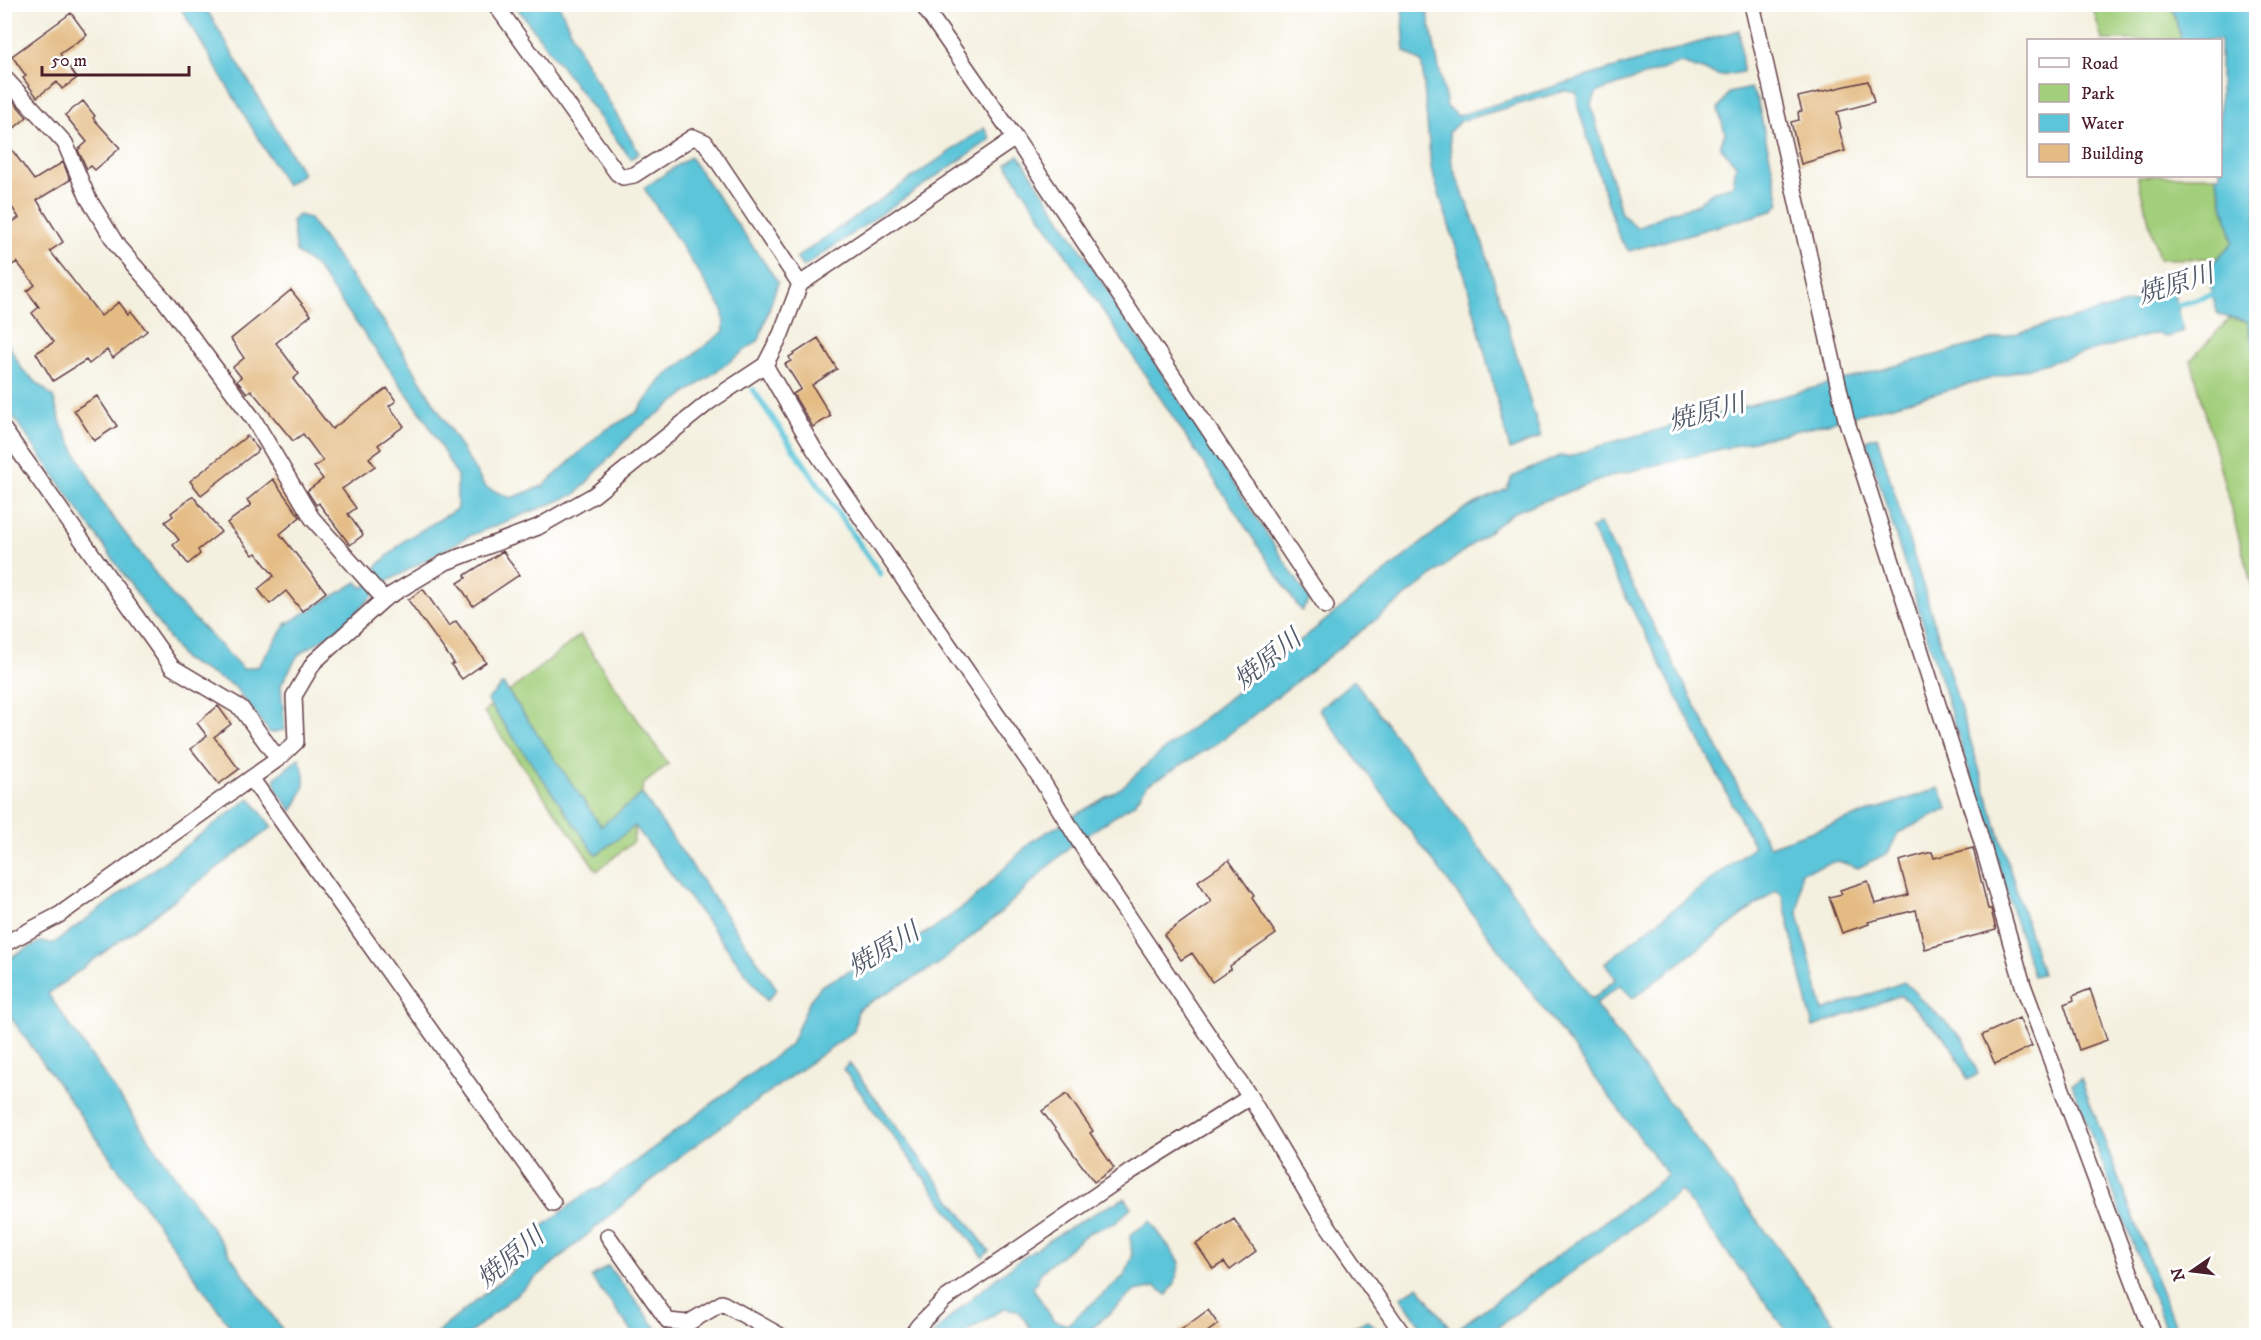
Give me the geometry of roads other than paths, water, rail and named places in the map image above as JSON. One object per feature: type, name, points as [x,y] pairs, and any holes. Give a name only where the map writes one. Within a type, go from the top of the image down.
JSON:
[{"type":"street","points":[[495,4],[616,173],[623,177],[634,175],[693,137],[705,142],[800,284]]},
{"type":"street","points":[[921,4],[1015,138],[1326,606]]},
{"type":"street","points":[[1752,4],[1846,419],[1978,829],[2023,985],[2154,1335]]},
{"type":"street","points":[[4,77],[65,143],[88,198],[118,247],[162,297],[254,420],[312,518],[381,596]]},
{"type":"street","points":[[4,944],[59,915],[278,759],[296,742],[294,696],[314,662],[381,596],[446,562],[538,527],[594,495],[709,402],[765,365],[781,333],[800,284],[1015,138]]},
{"type":"street","points":[[765,365],[814,449],[1061,811],[1090,859],[1250,1097],[1319,1213],[1404,1335]]},
{"type":"street","points":[[4,430],[172,667],[241,708],[278,759]]},
{"type":"street","points":[[251,778],[553,1203]]},
{"type":"street","points":[[911,1335],[945,1299],[1130,1172],[1250,1097]]},
{"type":"street","points":[[608,1236],[669,1321],[688,1323],[722,1303],[780,1335]]},
{"type":"water","points":[[179,5],[204,5],[303,174],[286,185]]},
{"type":"water","points":[[515,5],[559,5],[582,56],[639,153],[631,159]]},
{"type":"water","points":[[1402,5],[1426,5],[1447,107],[1457,116],[1739,30],[1743,72],[1721,76],[1681,63],[1597,92],[1591,105],[1621,213],[1637,228],[1670,212],[1694,206],[1712,192],[1733,185],[1736,165],[1720,146],[1725,133],[1718,109],[1729,93],[1750,88],[1757,99],[1780,203],[1772,211],[1629,251],[1619,238],[1578,107],[1577,93],[1565,91],[1460,121],[1449,132],[1452,165],[1484,247],[1541,437],[1510,450],[1465,276],[1431,168],[1422,63],[1405,51]]},
{"type":"water","points":[[2172,5],[2256,5],[2256,356],[2247,321],[2218,315],[2206,270],[2233,242],[2216,177],[2222,177],[2222,39],[2181,39]]},
{"type":"water","points":[[984,128],[991,139],[803,267],[796,258]]},
{"type":"water","points":[[1019,155],[1310,600],[1301,611],[1006,164]]},
{"type":"water","points":[[690,157],[778,282],[759,340],[632,433],[576,494],[469,536],[388,581],[341,627],[298,655],[281,685],[285,730],[270,733],[234,686],[183,659],[5,405],[4,336],[22,369],[53,397],[62,426],[103,504],[174,598],[243,669],[259,666],[286,624],[357,582],[363,588],[379,574],[376,567],[405,540],[457,509],[457,476],[424,417],[316,267],[296,252],[292,221],[298,215],[309,218],[389,329],[485,487],[511,498],[543,486],[602,432],[636,413],[662,379],[724,331],[723,310],[644,188]]},
{"type":"water","points":[[2172,286],[2184,331],[2167,337],[2157,333],[1831,422],[1611,476],[1514,512],[1215,745],[1147,785],[1135,803],[1070,846],[999,914],[937,965],[858,1009],[854,1031],[683,1154],[468,1335],[433,1336],[538,1250],[544,1239],[543,1226],[588,1192],[600,1188],[791,1044],[810,1000],[822,985],[931,930],[971,901],[1032,841],[1121,788],[1153,759],[1464,509],[1507,489],[1512,477],[1560,456],[1568,457],[1609,443],[2144,299],[2155,289]]},
{"type":"water","points":[[1877,436],[2042,974],[2033,976],[1866,440]]},
{"type":"water","points":[[1600,523],[1769,846],[1939,788],[1948,809],[1898,833],[1888,853],[1858,868],[1838,861],[1801,872],[1798,914],[1823,1011],[1904,982],[1965,1041],[1978,1074],[1968,1080],[1950,1044],[1901,995],[1813,1027],[1782,895],[1776,890],[1633,998],[1620,985],[1595,1004],[1843,1335],[1790,1335],[1681,1191],[1487,1335],[1427,1335],[1401,1297],[1418,1286],[1453,1332],[1668,1175],[1319,709],[1354,680],[1592,999],[1616,979],[1605,963],[1754,846],[1591,529]]},
{"type":"water","points":[[503,684],[601,826],[642,794],[777,989],[767,1001],[635,826],[596,855],[487,700]]},
{"type":"water","points":[[299,758],[304,773],[304,786],[292,811],[276,789],[275,778]]},
{"type":"water","points":[[250,798],[272,827],[48,994],[286,1335],[236,1335],[5,1009],[5,960],[40,942],[54,943]]},
{"type":"water","points":[[849,1063],[989,1251],[983,1257],[843,1069]]},
{"type":"water","points":[[2081,1079],[2178,1335],[2168,1335],[2072,1084]]},
{"type":"water","points":[[1125,1198],[1131,1207],[1117,1222],[1088,1233],[1042,1271],[1033,1288],[1053,1320],[1067,1325],[1125,1275],[1132,1257],[1130,1235],[1150,1221],[1180,1262],[1175,1283],[1167,1295],[1156,1287],[1135,1291],[1084,1335],[1036,1335],[1017,1310],[1004,1308],[962,1335],[932,1335],[975,1295],[1023,1258],[1047,1241]]},
{"type":"water","points":[[608,1266],[662,1335],[635,1335],[591,1277]]},
{"type":"water","points":[[1368,1320],[1378,1331],[1371,1335],[1337,1335]]},
{"type":"waterway","name":"焼原川","points":[[2170,308],[2220,292]]},
{"type":"waterway","points":[[753,390],[880,574]]}]
